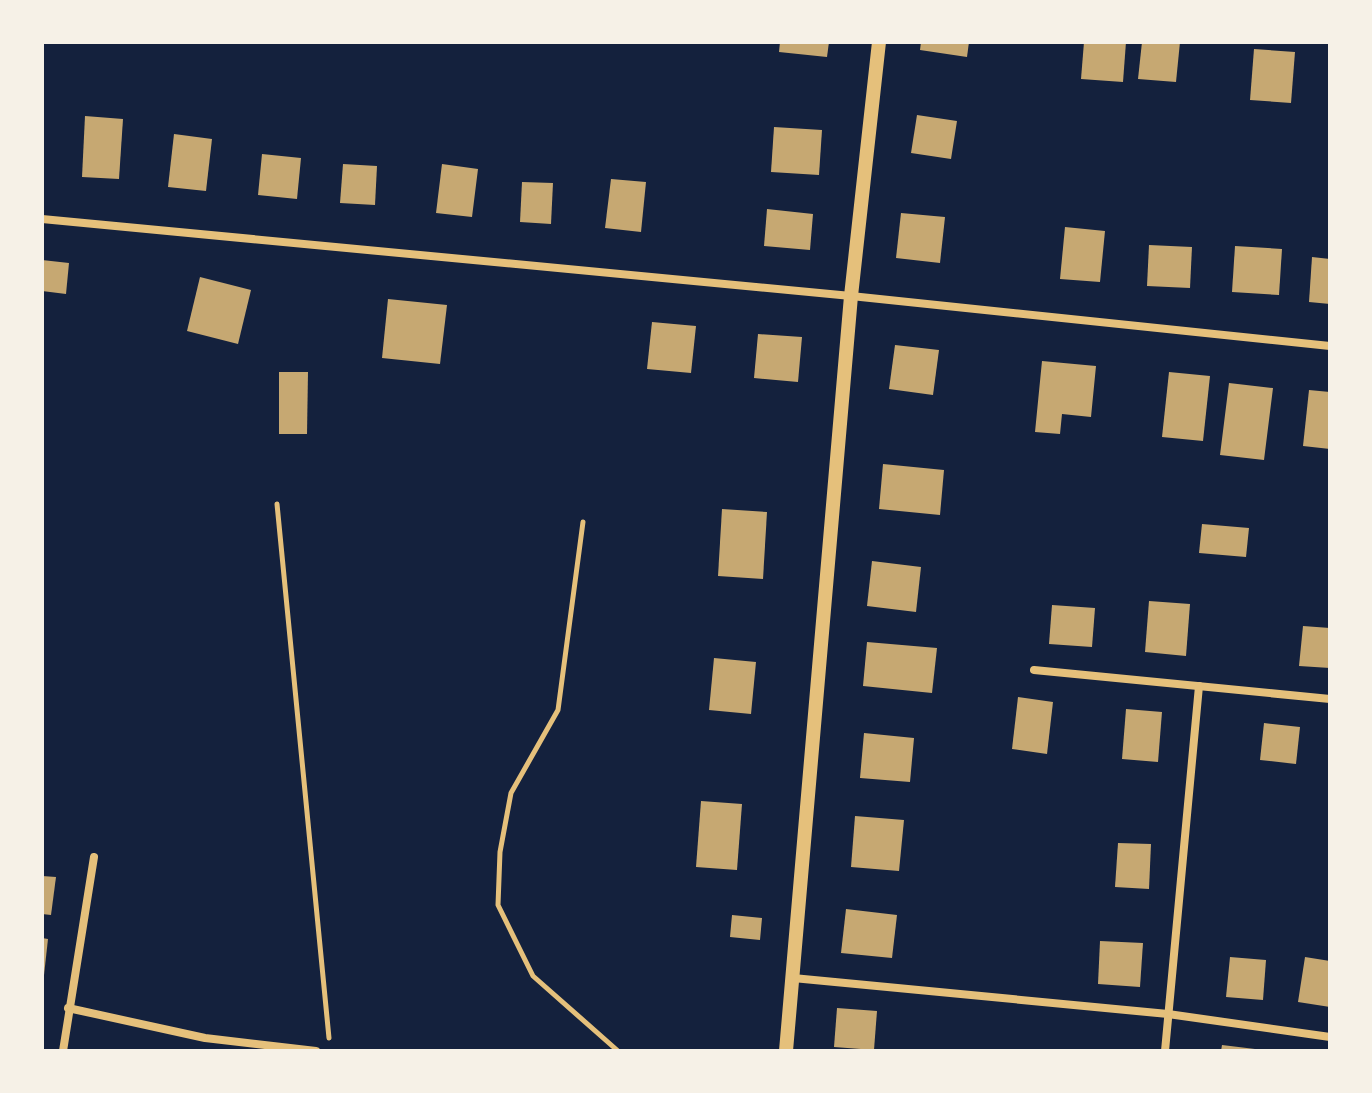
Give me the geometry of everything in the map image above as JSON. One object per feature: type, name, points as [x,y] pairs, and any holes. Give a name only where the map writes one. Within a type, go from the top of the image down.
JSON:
[{"type":"street","points":[[786,1051],[851,296],[879,42]]},
{"type":"street","points":[[42,219],[851,296],[1330,346]]},
{"type":"street","points":[[1034,670],[1330,699]]},
{"type":"street","points":[[1165,1051],[1199,686]]},
{"type":"street","points":[[63,1051],[94,857]]},
{"type":"street","points":[[793,978],[1168,1014],[1330,1037]]},
{"type":"street","points":[[68,1008],[205,1038],[316,1051]]},
{"type":"path","points":[[277,504],[330,1051]]},
{"type":"path","points":[[583,522],[558,710],[511,793],[500,852],[498,905],[533,976],[618,1051]]},
{"type":"building","points":[[780,42],[829,42],[827,57],[779,52]]},
{"type":"building","points":[[921,42],[969,42],[967,57],[920,50]]},
{"type":"building","points":[[1084,42],[1126,42],[1123,82],[1081,79]]},
{"type":"building","points":[[1142,42],[1180,42],[1176,82],[1138,79]]},
{"type":"building","points":[[1254,49],[1295,52],[1291,103],[1250,100]]},
{"type":"building","points":[[917,115],[957,121],[951,159],[911,153]]},
{"type":"building","points":[[85,116],[123,119],[119,179],[82,177]]},
{"type":"building","points":[[774,127],[822,130],[819,175],[771,172]]},
{"type":"building","points":[[174,134],[212,139],[206,191],[168,187]]},
{"type":"building","points":[[262,154],[301,158],[297,199],[258,195]]},
{"type":"building","points":[[343,164],[377,166],[375,205],[340,203]]},
{"type":"building","points":[[442,164],[478,169],[472,217],[436,213]]},
{"type":"building","points":[[611,179],[646,182],[641,232],[605,228]]},
{"type":"building","points":[[522,182],[553,183],[551,224],[520,222]]},
{"type":"building","points":[[767,209],[813,214],[810,250],[764,246]]},
{"type":"building","points":[[901,213],[945,217],[940,263],[896,258]]},
{"type":"building","points":[[1065,227],[1105,231],[1100,282],[1060,279]]},
{"type":"building","points":[[1149,245],[1192,247],[1190,288],[1147,286]]},
{"type":"building","points":[[1235,246],[1282,249],[1279,295],[1232,292]]},
{"type":"building","points":[[1312,257],[1330,259],[1330,304],[1309,302]]},
{"type":"building","points":[[42,260],[69,263],[66,294],[42,291]]},
{"type":"building","points":[[200,277],[251,290],[238,344],[187,331]]},
{"type":"building","points":[[388,299],[447,305],[440,364],[382,358]]},
{"type":"building","points":[[652,322],[696,326],[691,373],[647,369]]},
{"type":"building","points":[[758,334],[802,337],[798,382],[754,378]]},
{"type":"building","points":[[895,345],[939,350],[933,395],[889,389]]},
{"type":"building","points":[[1042,361],[1096,366],[1091,417],[1062,414],[1060,434],[1035,432]]},
{"type":"building","points":[[279,372],[308,372],[307,434],[279,434]]},
{"type":"building","points":[[1169,372],[1210,376],[1203,441],[1162,437]]},
{"type":"building","points":[[1229,383],[1273,388],[1264,460],[1220,455]]},
{"type":"building","points":[[1309,390],[1330,392],[1330,449],[1303,446]]},
{"type":"building","points":[[883,464],[944,470],[940,515],[879,509]]},
{"type":"building","points":[[722,509],[767,512],[763,579],[718,576]]},
{"type":"building","points":[[1202,524],[1249,528],[1246,557],[1199,553]]},
{"type":"building","points":[[872,561],[921,567],[916,612],[867,606]]},
{"type":"building","points":[[1149,601],[1190,604],[1186,656],[1145,652]]},
{"type":"building","points":[[1052,605],[1095,608],[1092,647],[1049,644]]},
{"type":"building","points":[[1303,626],[1330,628],[1330,668],[1299,666]]},
{"type":"building","points":[[867,642],[937,648],[932,693],[863,686]]},
{"type":"building","points":[[714,658],[756,662],[751,714],[709,710]]},
{"type":"building","points":[[1018,697],[1053,702],[1047,754],[1012,749]]},
{"type":"building","points":[[1126,709],[1162,712],[1158,762],[1122,759]]},
{"type":"building","points":[[1264,723],[1300,727],[1296,764],[1260,760]]},
{"type":"building","points":[[864,733],[914,738],[910,782],[860,778]]},
{"type":"building","points":[[701,801],[742,804],[737,870],[696,867]]},
{"type":"building","points":[[855,816],[904,820],[899,871],[851,867]]},
{"type":"building","points":[[1118,843],[1151,844],[1149,889],[1115,887]]},
{"type":"building","points":[[42,876],[56,877],[51,915],[42,914]]},
{"type":"building","points":[[846,909],[897,915],[892,958],[841,953]]},
{"type":"building","points":[[732,915],[762,918],[760,940],[730,937]]},
{"type":"building","points":[[42,938],[48,939],[44,975],[42,975]]},
{"type":"building","points":[[1100,941],[1143,943],[1140,987],[1098,984]]},
{"type":"building","points":[[1230,957],[1266,960],[1263,1000],[1226,997]]},
{"type":"building","points":[[1305,957],[1330,961],[1330,1007],[1298,1002]]},
{"type":"building","points":[[837,1008],[877,1011],[874,1050],[834,1047]]},
{"type":"building","points":[[1222,1045],[1255,1049],[1255,1051],[1221,1051]]}]
